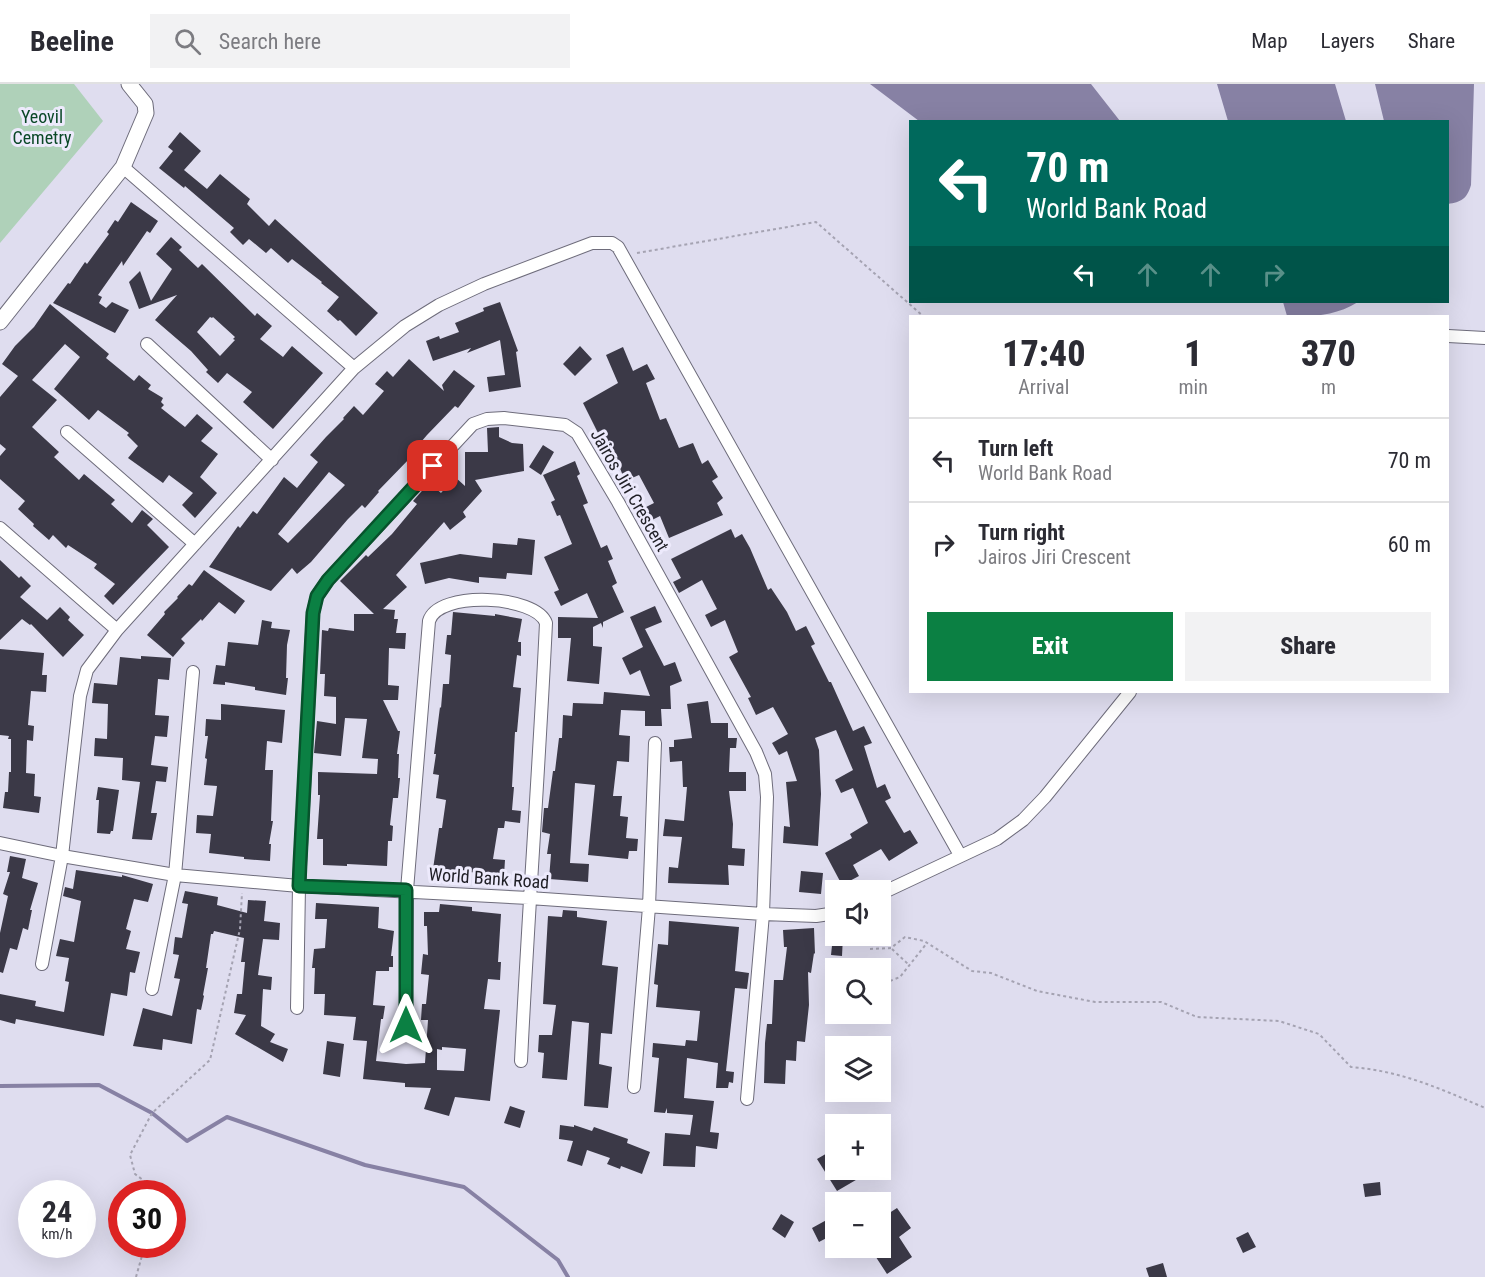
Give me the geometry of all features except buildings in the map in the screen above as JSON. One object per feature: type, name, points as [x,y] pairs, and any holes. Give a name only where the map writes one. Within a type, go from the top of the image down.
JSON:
[{"type":"street","points":[[0,322],[123,167],[146,113],[145,104],[129,84]]},
{"type":"street","points":[[123,167],[354,368]]},
{"type":"street","points":[[42,964],[62,856],[82,683],[87,670],[117,630],[354,368],[405,326],[439,305],[484,284],[592,243],[612,243],[625,256],[960,855]]},
{"type":"street","points":[[1449,336],[1485,338]]},
{"type":"street","points":[[147,344],[272,460]]},
{"type":"street","name":"Jairos Jiri Crescent","points":[[297,1008],[299,886],[313,613],[317,596],[328,580],[473,424],[487,419],[504,418],[565,425],[577,433],[618,502],[756,752],[765,774],[767,796],[762,914],[747,1098]]},
{"type":"street","points":[[67,432],[195,544]]},
{"type":"street","points":[[0,528],[117,630]]},
{"type":"street","points":[[406,1025],[406,890],[431,615],[462,600],[498,600],[522,606],[540,614],[546,623],[521,1061]]},
{"type":"street","points":[[152,989],[175,875],[193,672]]},
{"type":"street","points":[[891,889],[997,839],[1023,820],[1045,797],[1129,693]]},
{"type":"street","points":[[634,1087],[649,907],[655,743]]},
{"type":"street","name":"World Bank Road","points":[[0,843],[175,875],[299,886],[406,890],[762,914],[825,915]]},
{"type":"path","points":[[625,256],[816,222],[922,315]]},
{"type":"path","points":[[143,1180],[135,1174],[130,1155],[152,1113],[210,1060],[240,928],[243,880]]},
{"type":"path","points":[[870,949],[891,948],[905,937],[927,943],[972,971],[991,973],[1037,991],[1095,1002],[1161,1002],[1197,1017],[1280,1021],[1319,1034],[1351,1067],[1375,1069],[1428,1083],[1485,1108]]},
{"type":"path","points":[[891,980],[900,976],[927,943]]},
{"type":"path","points":[[891,948],[909,965]]},
{"type":"path","points":[[136,1277],[141,1258]]},
{"type":"green space","name":"Yeovil Cemetry","points":[[0,84],[74,84],[103,121],[0,243]]},
{"type":"shaded area","points":[[870,84],[1091,84],[1119,120],[918,120]]},
{"type":"shaded area","points":[[1217,84],[1335,84],[1346,120],[1228,120]]},
{"type":"shaded area","points":[[1375,84],[1474,84],[1471,185],[1468,194],[1463,199],[1449,204],[1449,120],[1384,120]]},
{"type":"shaded area","points":[[1283,303],[1356,303],[1333,313],[1287,315]]},
{"type":"waterway","points":[[0,1086],[99,1085],[152,1113],[187,1141],[227,1117],[365,1165],[464,1187],[558,1260],[568,1277]]},
{"type":"route","points":[[406,1025],[406,890],[299,886],[300,863],[313,613],[317,596],[328,580],[433,466]]}]
